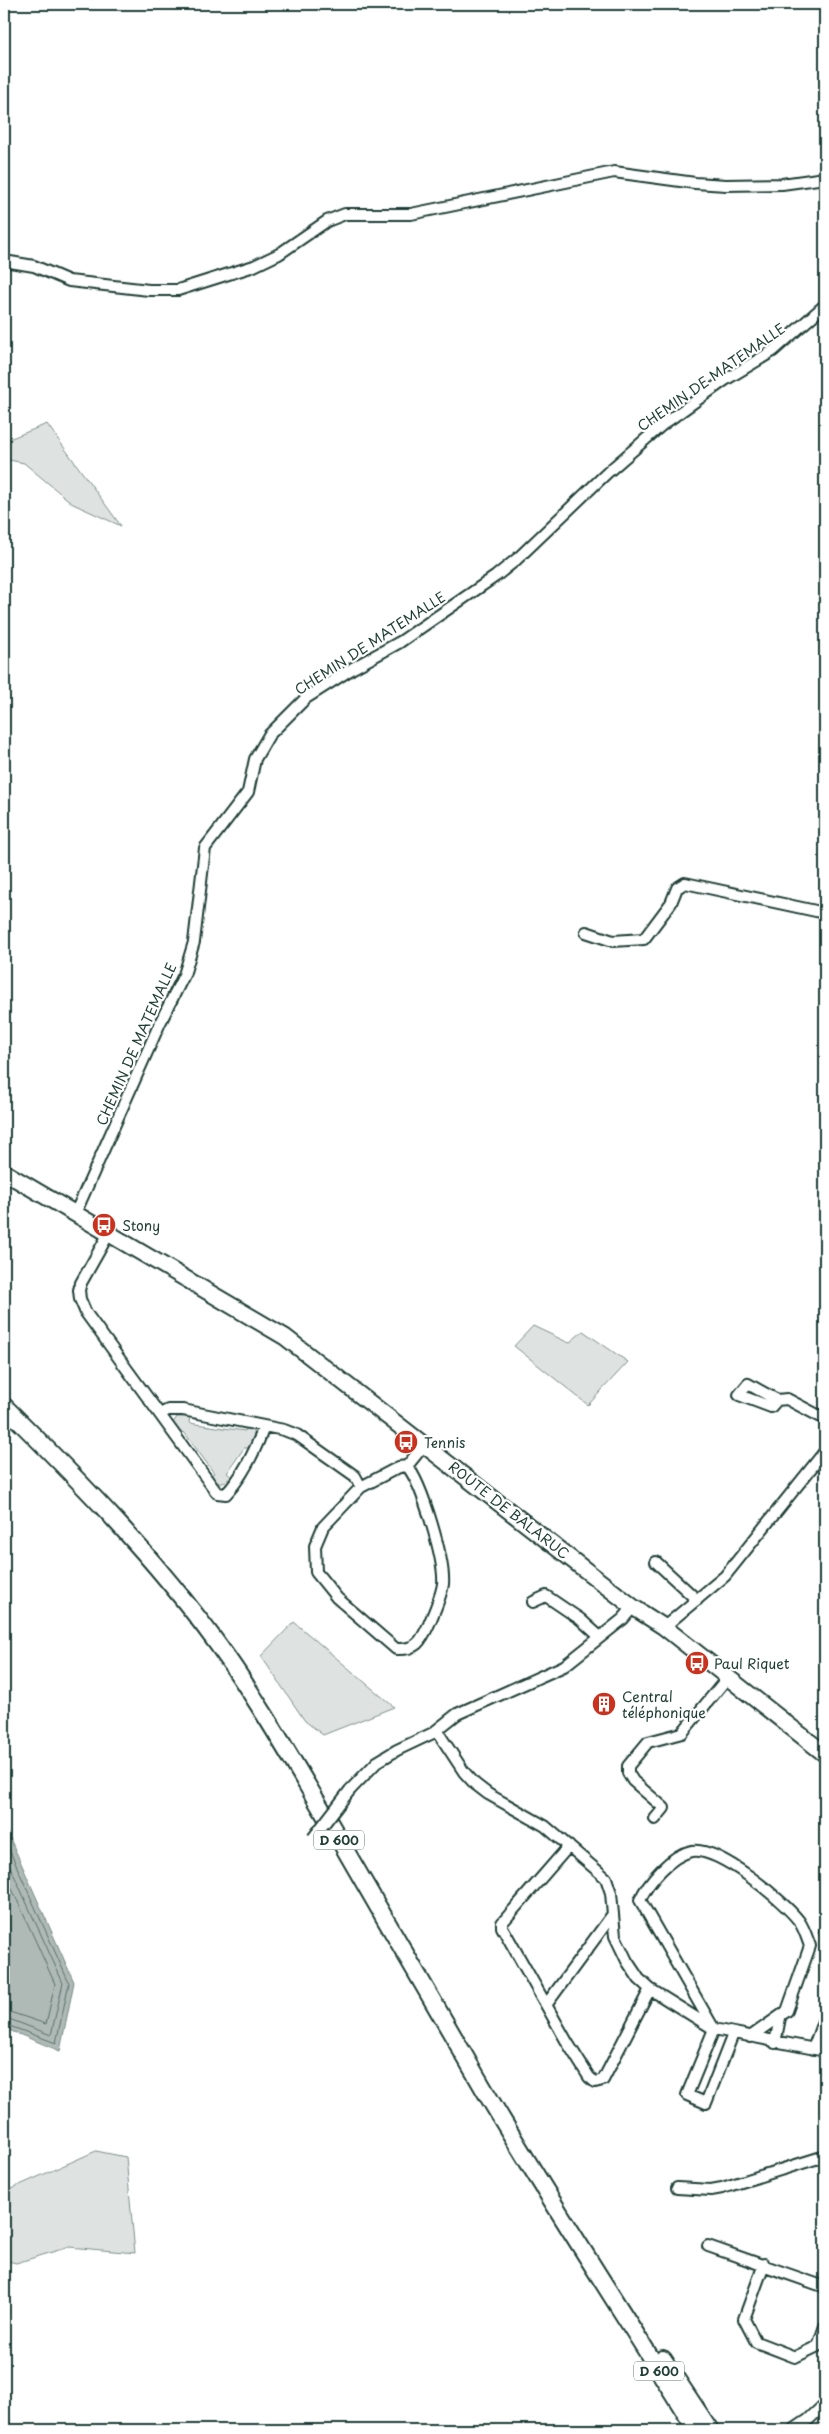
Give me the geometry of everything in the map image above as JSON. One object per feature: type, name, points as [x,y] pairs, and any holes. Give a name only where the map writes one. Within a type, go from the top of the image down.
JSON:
[{"type":"main road","name":"D 600","points":[[4,1406],[157,1567],[240,1675],[538,2180],[623,2311],[638,2340],[696,2430]]},
{"type":"main road","name":"D 600","points":[[623,2311],[646,2334],[710,2430]]},
{"type":"street","points":[[4,261],[34,266],[69,281],[149,290],[178,290],[254,266],[279,254],[327,221],[345,214],[411,214],[614,172],[695,183],[726,185],[782,184],[825,178]]},
{"type":"street","name":"CHEMIN DE MATEMALLE","points":[[75,1214],[160,1023],[184,975],[194,942],[205,848],[248,792],[255,759],[269,735],[306,698],[353,668],[400,642],[510,565],[608,472],[662,425],[725,380],[773,352],[825,305]]},
{"type":"street","points":[[586,932],[613,941],[644,938],[671,903],[679,884],[686,882],[825,913]]},
{"type":"street","name":"ROUTE DE BALARUC","points":[[4,1172],[108,1235],[285,1337],[633,1607],[664,1627],[825,1754]]},
{"type":"street","points":[[108,1235],[82,1283],[79,1290],[80,1299],[86,1312],[217,1493],[226,1494],[246,1466],[264,1426]]},
{"type":"street","points":[[777,1400],[787,1400],[825,1419]]},
{"type":"street","points":[[160,1414],[168,1410],[182,1410],[284,1430],[314,1445],[355,1476],[361,1487]]},
{"type":"street","points":[[407,1466],[414,1474],[432,1526],[441,1559],[443,1583],[427,1629],[418,1644],[408,1650],[396,1649],[336,1598],[316,1572],[316,1546],[323,1527],[361,1487],[399,1467],[407,1466],[424,1445]]},
{"type":"street","points":[[664,1627],[725,1576],[825,1451]]},
{"type":"street","points":[[656,1562],[697,1600]]},
{"type":"street","points":[[533,1602],[546,1596],[580,1619],[600,1637]]},
{"type":"street","points":[[313,1838],[350,1790],[377,1762],[438,1729],[457,1714],[564,1666],[633,1607]]},
{"type":"street","points":[[655,1819],[664,1808],[632,1781],[628,1773],[628,1766],[648,1742],[682,1733],[728,1677]]},
{"type":"street","points":[[438,1729],[441,1737],[464,1772],[475,1784],[488,1794],[545,1826],[606,1878],[611,1893],[615,1936],[639,1979],[650,1989],[714,2029],[825,2051]]},
{"type":"street","points":[[570,1846],[502,1923],[506,1934],[546,2005],[589,2077],[595,2082],[603,2080],[650,1989]]},
{"type":"street","points":[[714,2029],[640,1900],[663,1869],[676,1859],[692,1851],[714,1856],[739,1868],[800,1922],[810,1946],[787,2011],[780,2018],[750,2037]]},
{"type":"street","points":[[546,2005],[613,1914]]},
{"type":"street","points":[[679,2008],[692,1991]]},
{"type":"street","points":[[813,2049],[825,2016]]},
{"type":"street","points":[[775,2042],[780,2018]]},
{"type":"street","points":[[714,2029],[687,2095],[706,2103],[733,2034]]},
{"type":"street","points":[[677,2188],[711,2190],[722,2188],[825,2156]]},
{"type":"street","points":[[708,2246],[764,2264],[825,2287]]},
{"type":"street","points":[[764,2264],[744,2318],[756,2342],[795,2357],[818,2346],[825,2326]]},
{"type":"street","points":[[793,2430],[808,2420],[825,2404]]},
{"type":"shaded area","points":[[47,424],[121,526],[73,504],[24,463],[4,459],[4,441]]},
{"type":"shaded area","points":[[533,1326],[569,1343],[583,1331],[628,1362],[588,1405],[514,1346]]},
{"type":"shaded area","points":[[177,1417],[190,1417],[189,1423],[245,1431],[248,1426],[253,1430],[254,1440],[248,1448],[244,1448],[227,1473],[232,1477],[221,1484],[208,1477],[214,1473],[184,1432],[178,1434],[172,1424]]},
{"type":"shaded area","points":[[294,1622],[394,1707],[323,1735],[305,1721],[261,1656]]},
{"type":"shaded area","points":[[96,2151],[126,2157],[135,2253],[69,2247],[16,2263],[4,2260],[4,2192]]},
{"type":"water","points":[[4,1825],[74,1982],[60,2051],[4,2028]]},
{"type":"place","name":"Stony","points":[[104,1225]]},
{"type":"place","name":"Tennis","points":[[406,1442]]},
{"type":"place","name":"Paul Riquet","points":[[697,1663]]},
{"type":"place","name":"Central téléphonique","points":[[604,1704]]}]
